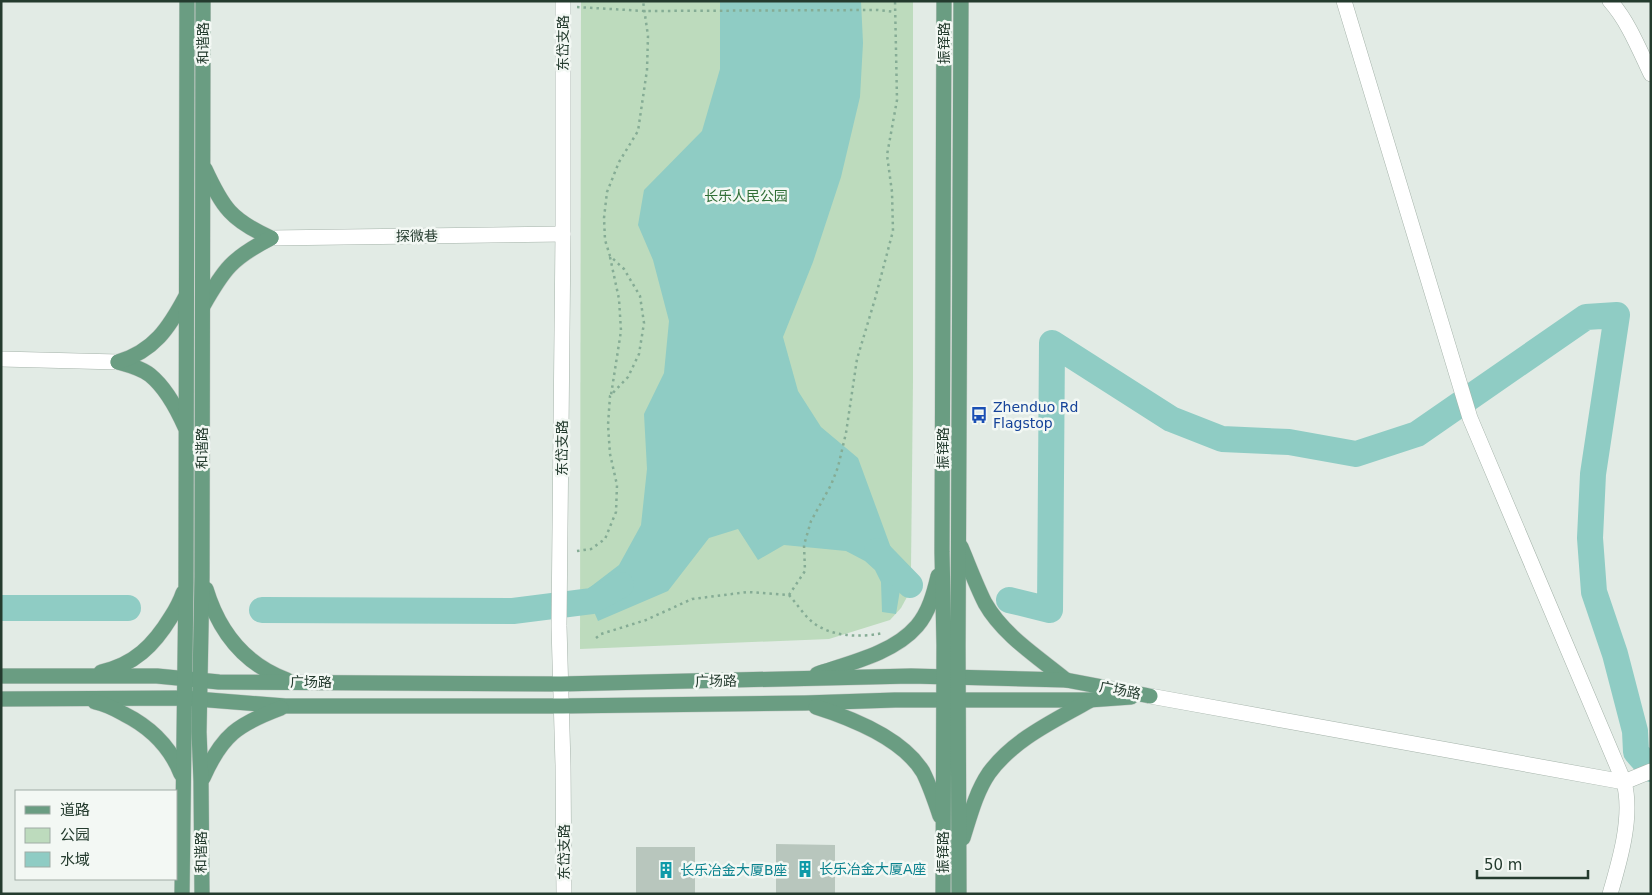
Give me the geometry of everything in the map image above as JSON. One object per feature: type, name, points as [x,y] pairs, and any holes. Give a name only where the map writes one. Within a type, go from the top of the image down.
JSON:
[{"type":"main road","name":"和谐路","points":[[187,1],[185,680],[192,699],[201,781],[202,894]]},
{"type":"main road","name":"和谐路","points":[[182,894],[183,778],[192,699],[201,680],[203,1]]},
{"type":"main road","name":"振铎路","points":[[944,1],[942,552],[951,678]]},
{"type":"main road","name":"振铎路","points":[[959,894],[951,678],[959,539],[961,1]]},
{"type":"main road","points":[[203,166],[215,190],[232,216],[251,229],[270,238]]},
{"type":"main road","points":[[202,308],[230,264],[251,248],[270,238]]},
{"type":"main road","points":[[118,362],[138,355],[152,344],[164,331],[187,295]]},
{"type":"main road","points":[[118,362],[143,370],[151,376],[165,392],[186,431]]},
{"type":"main road","points":[[959,539],[977,587],[986,605],[1018,641],[1066,680]]},
{"type":"main road","points":[[804,679],[880,651],[894,644],[917,626],[931,602],[942,552]]},
{"type":"main road","points":[[202,577],[222,629],[236,646],[261,668],[293,682]]},
{"type":"main road","points":[[78,676],[108,670],[124,664],[138,657],[152,645],[180,602],[186,582]]},
{"type":"main road","name":"广场路","points":[[1,676],[157,676],[219,682],[561,684],[804,679],[951,678],[1066,680],[1150,696]]},
{"type":"main road","name":"广场路","points":[[1,699],[192,699],[285,706],[562,706],[951,700],[1089,700],[1150,696]]},
{"type":"main road","points":[[79,698],[102,703],[137,720],[150,730],[175,758],[183,778]]},
{"type":"main road","name":"振铎路","points":[[943,894],[944,829],[951,700]]},
{"type":"main road","points":[[958,851],[981,787],[998,762],[1014,746],[1089,700]]},
{"type":"main road","points":[[805,703],[848,717],[880,734],[902,750],[922,771],[935,800],[944,829]]},
{"type":"main road","points":[[201,781],[218,749],[228,737],[251,720],[285,706]]},
{"type":"street","points":[[1344,1],[1470,418],[1630,779],[1618,867],[1610,894]]},
{"type":"street","points":[[1610,1],[1638,46],[1651,74]]},
{"type":"street","name":"东岱支路","points":[[563,4],[564,234],[560,626],[564,894]]},
{"type":"street","name":"探微巷","points":[[270,238],[564,234]]},
{"type":"street","points":[[1,359],[118,362]]},
{"type":"street","points":[[1150,696],[1630,779],[1651,771]]},
{"type":"path","points":[[577,551],[591,549],[605,539],[616,512],[617,485],[610,454],[608,425],[610,396],[621,331],[619,299],[605,240],[604,218],[607,192],[619,162],[638,130],[647,70],[648,36],[643,1]]},
{"type":"path","points":[[789,595],[805,571],[804,545],[810,521],[831,485],[838,467],[846,433],[857,359],[893,231],[892,192],[887,155],[897,100],[895,1]]},
{"type":"path","points":[[563,4],[644,11],[878,10],[894,12]]},
{"type":"path","points":[[610,256],[624,269],[640,296],[644,323],[639,354],[628,377],[610,396]]},
{"type":"path","points":[[596,638],[601,634],[646,620],[692,599],[748,592],[789,595],[810,621],[831,632],[846,636],[875,635],[889,631]]},
{"type":"green space","name":"长乐人民公园","points":[[581,1],[913,1],[911,569],[907,597],[901,608],[890,620],[829,639],[580,649]]},
{"type":"water","points":[[720,1],[861,1],[863,43],[860,97],[841,177],[813,262],[783,337],[798,391],[821,427],[858,458],[902,578],[896,614],[882,612],[881,582],[875,570],[865,561],[846,551],[784,545],[758,560],[738,529],[709,538],[668,591],[598,621],[585,591],[619,565],[641,525],[647,469],[644,414],[664,373],[669,321],[653,260],[638,225],[644,190],[702,131],[720,69]]},
{"type":"building","name":"长乐冶金大厦A座","points":[[776,844],[835,845],[835,894],[776,894]]},
{"type":"building","name":"长乐冶金大厦B座","points":[[636,847],[695,847],[695,894],[636,894]]},
{"type":"waterway","points":[[1009,600],[1050,610],[1052,343],[1171,419],[1222,439],[1289,442],[1356,454],[1417,434],[1586,317],[1617,315],[1593,474],[1590,538],[1594,592],[1615,654],[1635,731],[1636,752],[1651,769]]},
{"type":"waterway","points":[[877,551],[910,585]]},
{"type":"waterway","points":[[262,610],[513,611],[592,601],[621,585]]},
{"type":"waterway","points":[[1,608],[128,608]]},
{"type":"place","name":"Zhenduo Rd Flagstop","points":[[979,415]]},
{"type":"place","name":"长乐冶金大厦A座","points":[[805,869]]},
{"type":"place","name":"长乐冶金大厦B座","points":[[666,870]]}]
